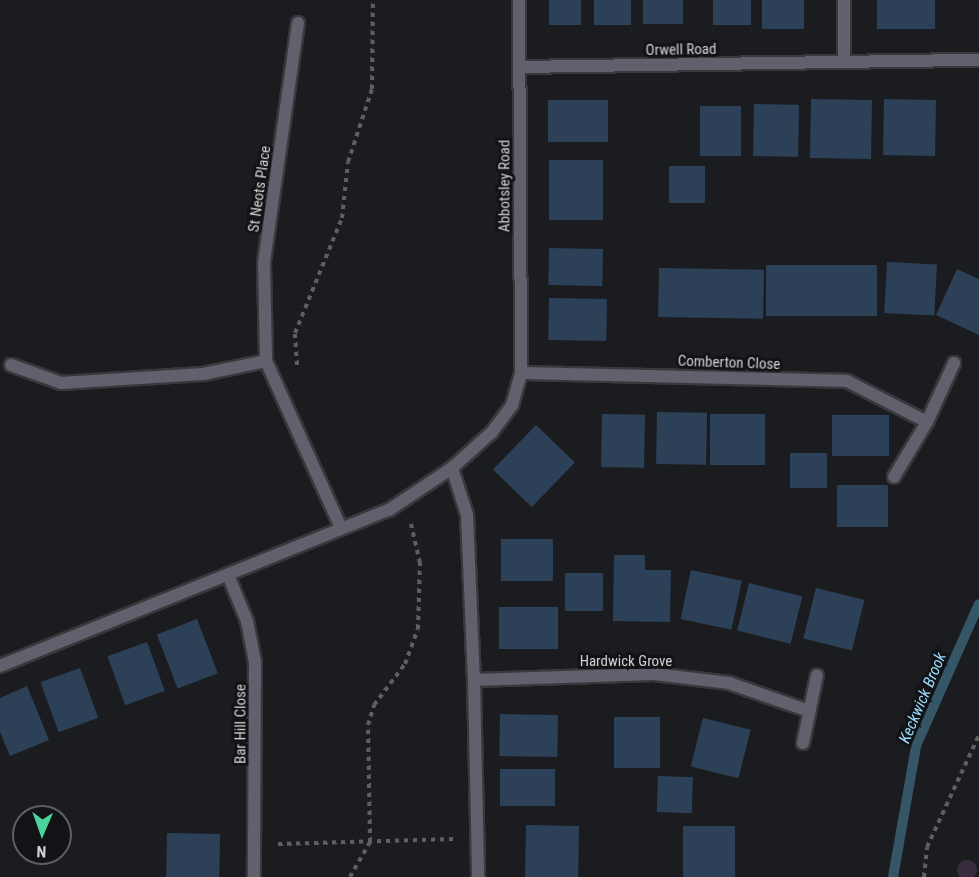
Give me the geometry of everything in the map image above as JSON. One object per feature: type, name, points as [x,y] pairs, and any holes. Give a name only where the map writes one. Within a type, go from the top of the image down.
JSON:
[{"type":"street","name":"Abbotsley Road","points":[[519,0],[521,373]]},
{"type":"street","points":[[844,0],[844,62]]},
{"type":"street","name":"St Neots Place","points":[[298,23],[264,263],[266,362],[341,528]]},
{"type":"street","name":"Orwell Road","points":[[519,67],[979,60]]},
{"type":"street","points":[[11,365],[61,382],[203,374],[266,362]]},
{"type":"street","points":[[894,477],[927,422],[954,363]]},
{"type":"street","points":[[0,666],[228,575],[401,501],[452,468],[512,405],[521,373]]},
{"type":"street","name":"Comberton Close","points":[[521,373],[847,381],[927,422]]},
{"type":"street","points":[[452,468],[467,515],[474,680],[478,877]]},
{"type":"street","name":"Bar Hill Close","points":[[228,575],[247,621],[255,662],[254,877]]},
{"type":"street","name":"Hardwick Grove","points":[[474,680],[654,674],[729,683],[809,711]]},
{"type":"street","points":[[802,743],[817,675]]},
{"type":"path","points":[[279,390],[298,372],[295,333],[342,218],[348,162],[372,89],[373,0]]},
{"type":"path","points":[[350,877],[370,842],[368,725],[374,705],[410,654],[421,609],[419,554],[401,501]]},
{"type":"path","points":[[924,877],[927,847],[979,735]]},
{"type":"path","points":[[255,844],[478,839]]},
{"type":"shaded area","points":[[967,860],[974,863],[977,870],[974,877],[967,880],[960,877],[957,870],[960,863]]},
{"type":"building","points":[[549,0],[581,0],[581,25],[549,25]]},
{"type":"building","points":[[594,0],[631,0],[631,25],[594,25]]},
{"type":"building","points":[[643,0],[683,0],[683,24],[643,24]]},
{"type":"building","points":[[713,0],[751,0],[751,25],[713,25]]},
{"type":"building","points":[[762,0],[804,0],[804,29],[762,29]]},
{"type":"building","points":[[877,0],[935,0],[935,29],[877,29]]},
{"type":"building","points":[[811,99],[872,100],[871,159],[810,158]]},
{"type":"building","points":[[884,99],[936,100],[935,156],[883,155]]},
{"type":"building","points":[[548,100],[608,100],[608,142],[548,142]]},
{"type":"building","points":[[754,104],[799,105],[798,157],[753,156]]},
{"type":"building","points":[[700,106],[741,106],[741,156],[700,156]]},
{"type":"building","points":[[549,160],[603,160],[603,220],[549,220]]},
{"type":"building","points":[[669,166],[705,166],[705,203],[669,203]]},
{"type":"building","points":[[549,248],[603,249],[602,286],[548,285]]},
{"type":"building","points":[[887,262],[937,265],[934,316],[884,313]]},
{"type":"building","points":[[766,265],[877,265],[877,316],[766,316]]},
{"type":"building","points":[[659,268],[764,270],[763,319],[658,317]]},
{"type":"building","points":[[957,269],[979,279],[979,335],[936,315]]},
{"type":"building","points":[[549,298],[607,299],[606,341],[548,340]]},
{"type":"building","points":[[657,412],[707,413],[706,465],[656,464]]},
{"type":"building","points":[[602,414],[645,415],[644,468],[601,467]]},
{"type":"building","points":[[710,414],[765,414],[765,465],[710,465]]},
{"type":"building","points":[[832,415],[889,415],[889,456],[832,456]]},
{"type":"building","points":[[536,425],[575,463],[532,507],[493,470]]},
{"type":"building","points":[[790,453],[827,453],[827,488],[790,488]]},
{"type":"building","points":[[837,485],[888,485],[888,527],[837,527]]},
{"type":"building","points":[[501,539],[553,539],[553,581],[501,581]]},
{"type":"building","points":[[614,555],[645,555],[645,570],[671,570],[670,622],[613,621]]},
{"type":"building","points":[[691,570],[742,581],[731,630],[681,619]]},
{"type":"building","points":[[565,573],[603,573],[603,611],[565,611]]},
{"type":"building","points":[[749,583],[802,596],[791,644],[737,631]]},
{"type":"building","points":[[816,588],[865,600],[852,651],[803,638]]},
{"type":"building","points":[[499,607],[558,607],[558,649],[499,649]]},
{"type":"building","points":[[197,619],[218,673],[178,689],[157,634]]},
{"type":"building","points":[[147,642],[165,691],[125,705],[108,656]]},
{"type":"building","points":[[80,668],[98,718],[59,732],[41,682]]},
{"type":"building","points":[[27,686],[49,740],[10,756],[0,732],[0,698]]},
{"type":"building","points":[[500,714],[558,715],[557,757],[499,756]]},
{"type":"building","points":[[614,717],[660,717],[660,768],[614,768]]},
{"type":"building","points":[[703,718],[751,730],[738,778],[691,767]]},
{"type":"building","points":[[500,769],[555,769],[555,806],[500,806]]},
{"type":"building","points":[[658,776],[693,777],[692,813],[657,812]]},
{"type":"building","points":[[526,825],[579,826],[578,877],[525,877]]},
{"type":"building","points":[[683,826],[735,826],[735,877],[683,877]]},
{"type":"building","points":[[167,833],[220,834],[219,877],[166,877]]},
{"type":"waterway","name":"Keckwick Brook","points":[[893,877],[916,746],[979,604]]}]
